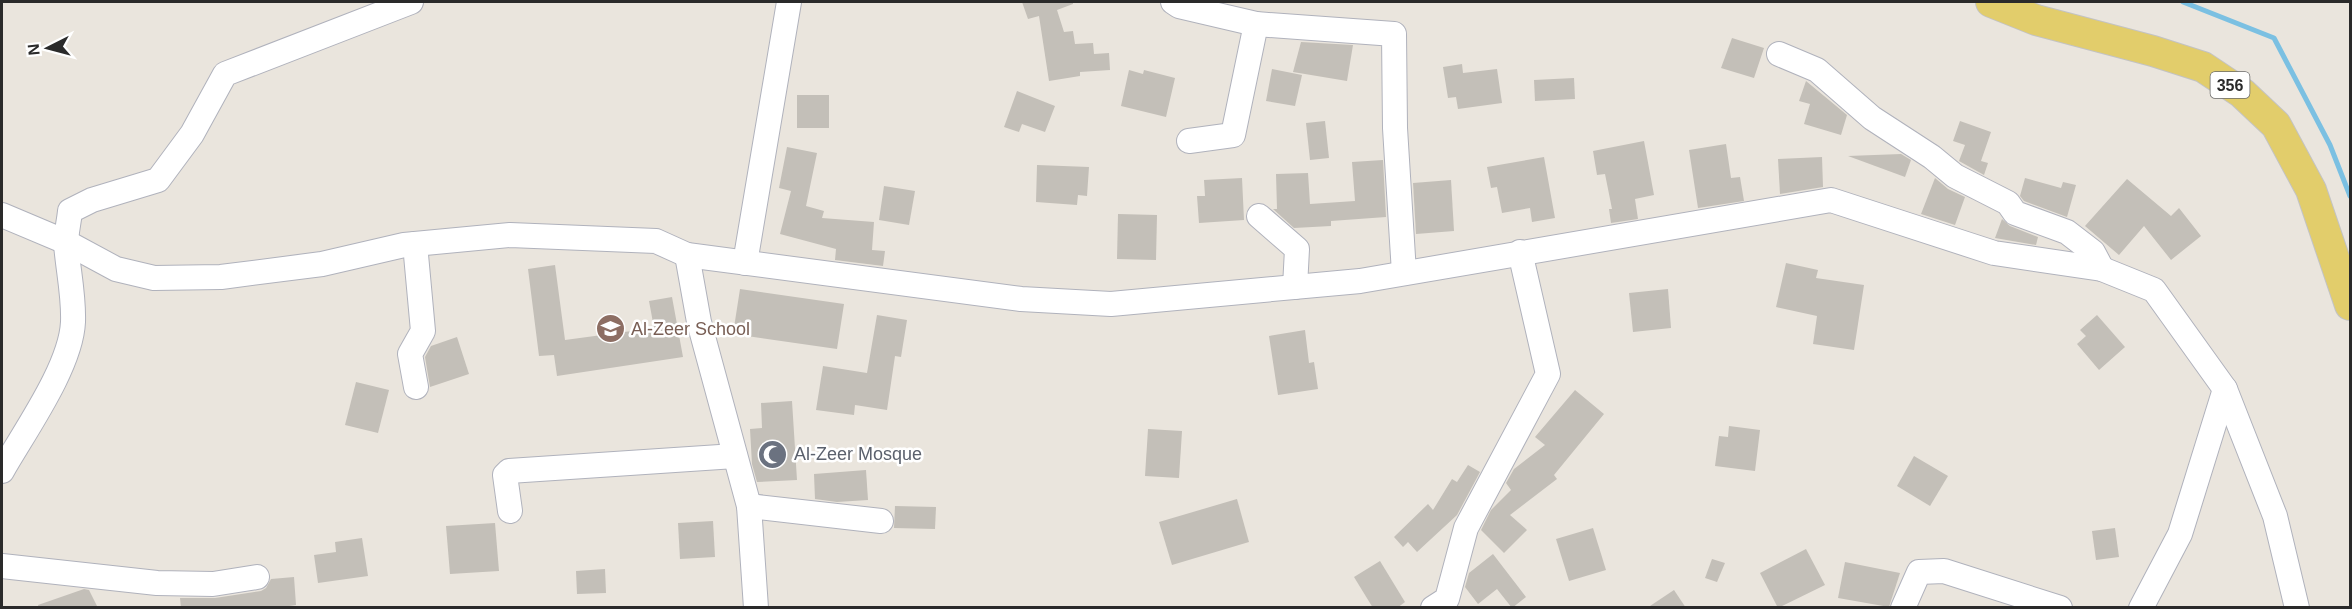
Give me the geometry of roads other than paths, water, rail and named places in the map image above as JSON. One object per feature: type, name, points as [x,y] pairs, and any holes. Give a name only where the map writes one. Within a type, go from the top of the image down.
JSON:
[{"type":"main road","name":"356","points":[[1991,2],[2036,20],[2153,51],[2203,67],[2241,93],[2276,125],[2311,190],[2350,304]]},
{"type":"street","points":[[2,471],[51,385],[66,352],[73,325],[66,242],[70,211],[92,200],[158,180],[192,134],[225,74],[411,2]]},
{"type":"street","points":[[745,263],[789,2]]},
{"type":"street","points":[[1173,2],[1179,6],[1256,24],[1394,34],[1395,128],[1404,273]]},
{"type":"street","points":[[1189,141],[1233,135],[1256,24]]},
{"type":"street","points":[[1779,54],[1817,70],[1872,118],[1932,157],[1955,176],[2008,203],[2015,213],[2067,232],[2093,252],[2102,269]]},
{"type":"street","points":[[2,215],[66,242],[116,269],[154,278],[221,277],[322,264],[415,244],[510,235],[656,241],[687,255],[1022,299],[1111,304],[1360,281],[1831,200],[1994,253],[2102,269],[2154,290],[2225,389],[2274,516],[2297,608]]},
{"type":"street","points":[[1258,216],[1297,249],[1295,287]]},
{"type":"street","points":[[415,244],[423,331],[410,354],[416,387]]},
{"type":"street","points":[[1446,605],[1466,528],[1548,374],[1520,252]]},
{"type":"street","points":[[687,255],[699,322],[749,506],[756,608]]},
{"type":"street","points":[[2141,608],[2180,534],[2225,389]]},
{"type":"street","points":[[510,511],[505,475],[509,471],[735,456]]},
{"type":"street","points":[[749,506],[881,521]]},
{"type":"street","points":[[2,566],[157,583],[213,584],[257,577]]},
{"type":"street","points":[[1903,608],[1919,572],[1944,571],[2060,608]]},
{"type":"waterway","points":[[2183,2],[2274,38],[2330,145],[2350,196]]},
{"type":"place","name":"Al-Zeer School","points":[[610,329]]},
{"type":"place","name":"Al-Zeer Mosque","points":[[773,454]]}]
